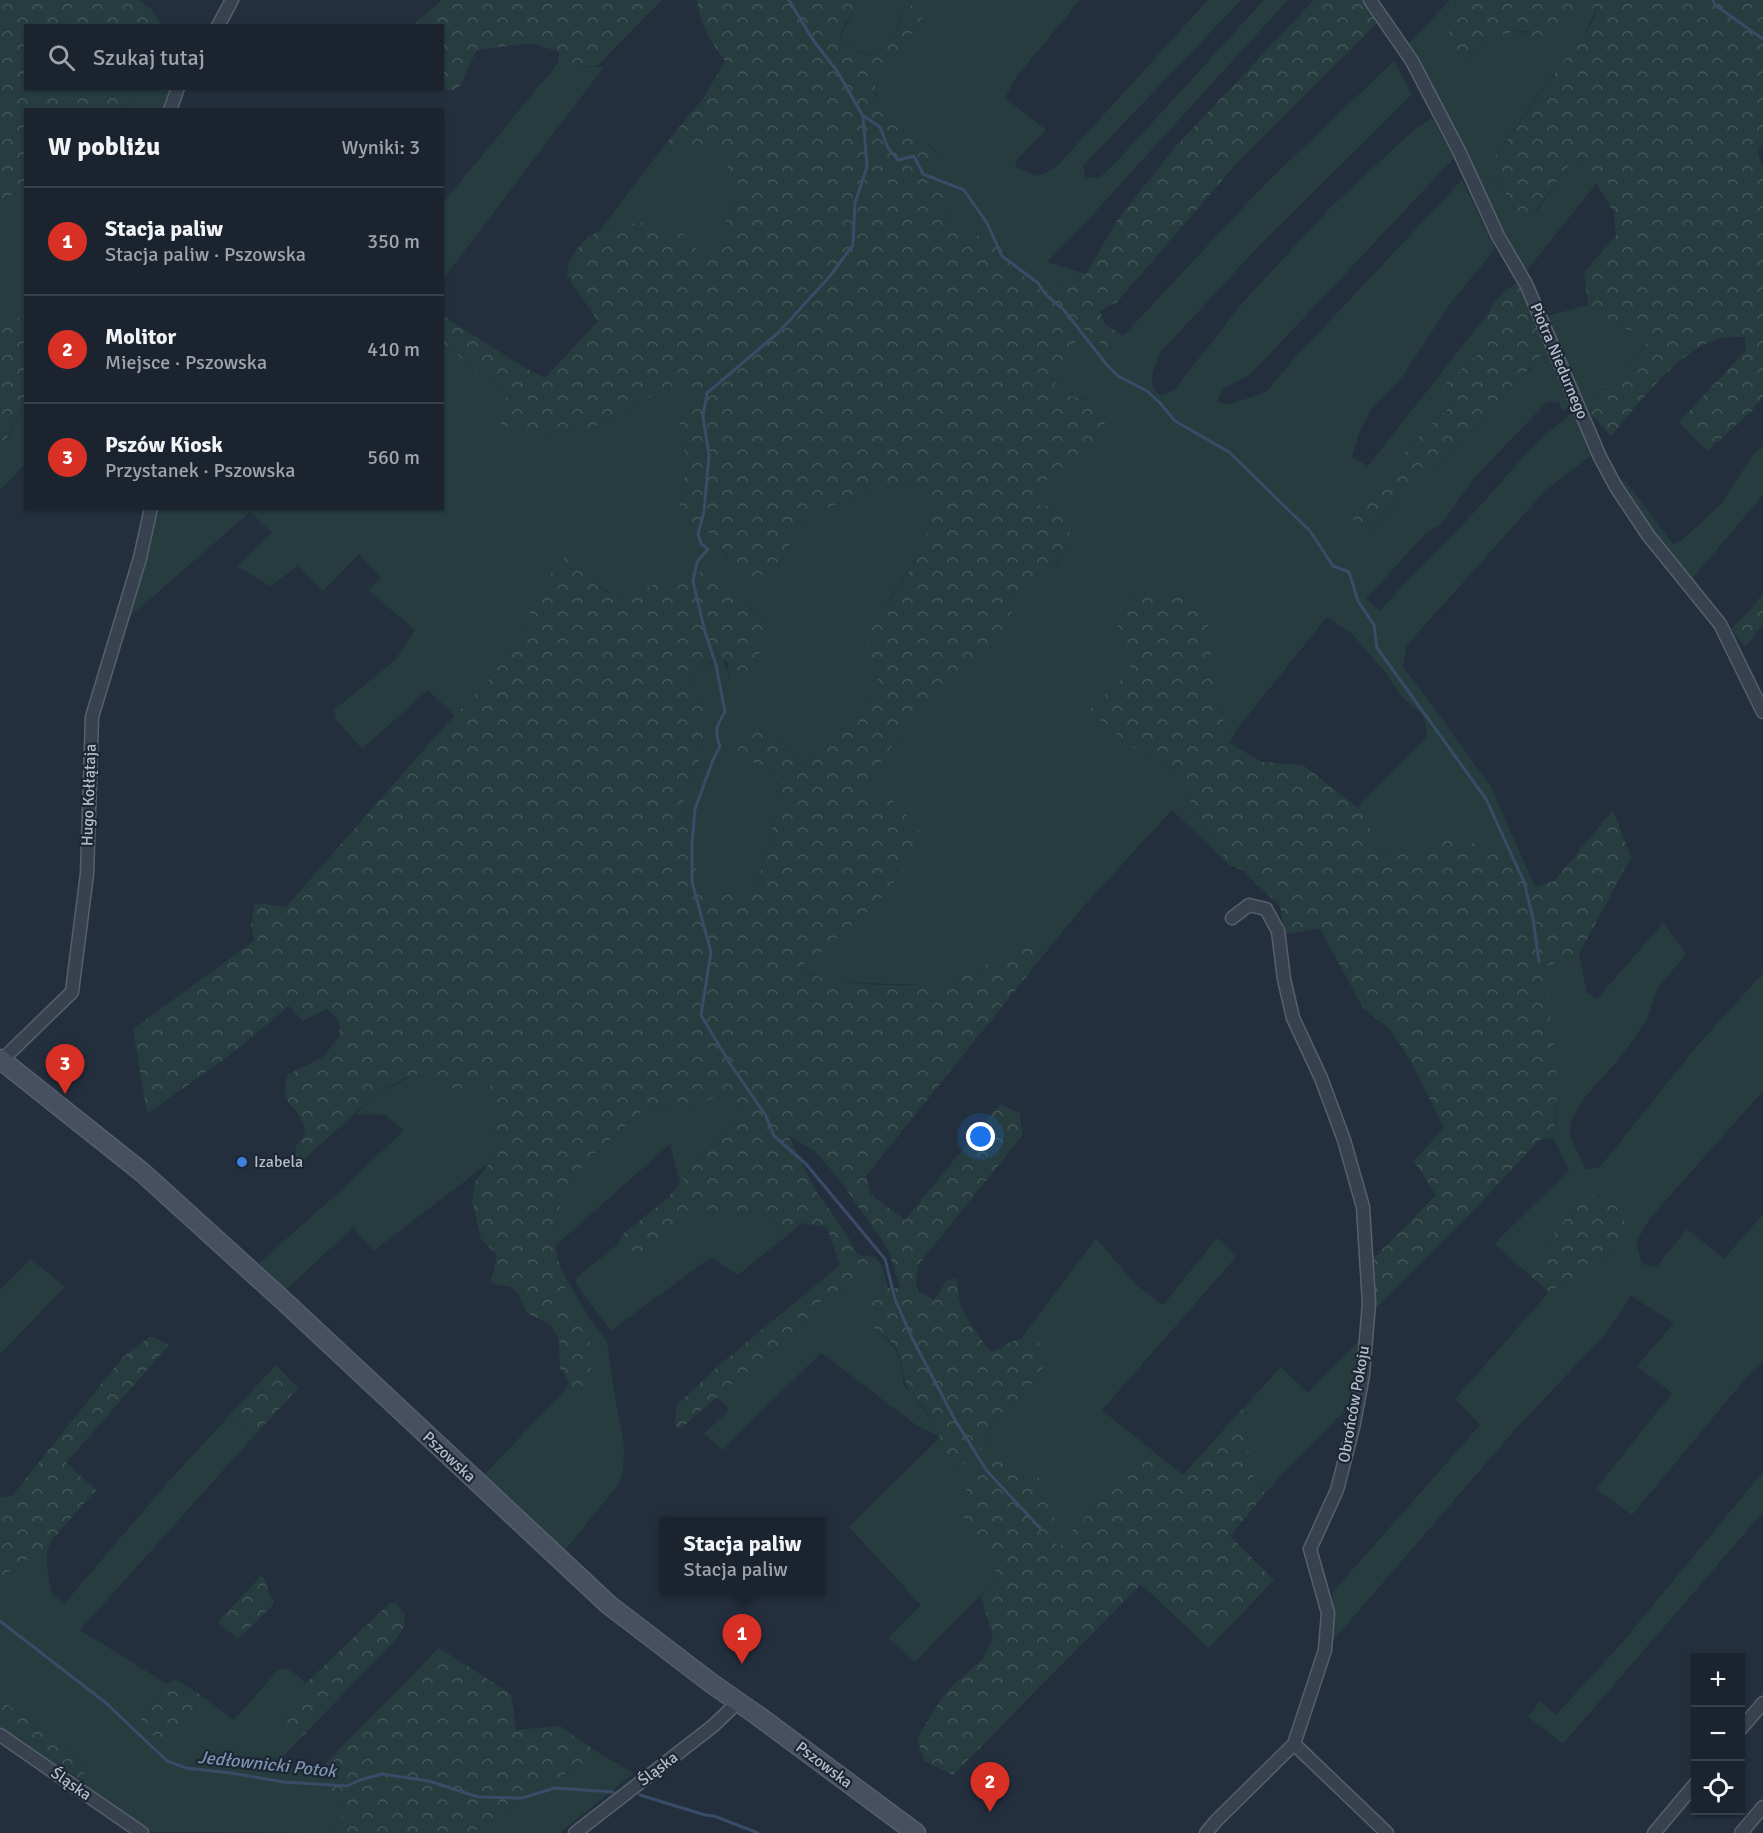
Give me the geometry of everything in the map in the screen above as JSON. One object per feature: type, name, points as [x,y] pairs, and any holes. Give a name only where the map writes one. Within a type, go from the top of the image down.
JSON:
[{"type":"main road","name":"Pszowska","points":[[1,1060],[144,1173],[609,1605],[916,1833]]},
{"type":"street","points":[[219,24],[232,0]]},
{"type":"street","name":"Piotra Niedurnego","points":[[1370,0],[1412,61],[1459,151],[1498,236],[1526,284],[1596,447],[1617,488],[1648,535],[1720,624],[1763,712]]},
{"type":"street","points":[[171,108],[177,90]]},
{"type":"street","name":"Hugo Kołłątaja","points":[[1,1060],[72,992],[87,874],[92,717],[140,558],[151,510]]},
{"type":"street","name":"Obrońców Pokoju","points":[[1206,1833],[1294,1744],[1325,1650],[1328,1613],[1310,1550],[1337,1490],[1355,1417],[1363,1375],[1369,1303],[1363,1207],[1346,1147],[1321,1078],[1293,1018],[1284,979],[1278,931],[1266,909],[1249,905],[1232,918]]},
{"type":"street","name":"Śląska","points":[[575,1833],[713,1726],[738,1702]]},
{"type":"street","points":[[1745,1724],[1763,1703]]},
{"type":"street","name":"Śląska","points":[[0,1735],[142,1833]]},
{"type":"street","points":[[1294,1744],[1387,1833]]},
{"type":"street","points":[[1654,1833],[1691,1788]]},
{"type":"street","points":[[1742,1833],[1763,1807]]},
{"type":"green space","points":[[0,0],[138,0],[150,8],[161,24],[24,24],[24,90],[137,90],[124,108],[24,108],[24,189],[0,202]]},
{"type":"green space","points":[[442,0],[662,0],[597,66],[566,67],[558,63],[559,52],[532,43],[484,49],[476,51],[460,86],[452,91],[444,89],[444,24],[414,24]]},
{"type":"green space","points":[[697,0],[849,0],[854,6],[841,30],[840,39],[859,52],[874,55],[886,48],[907,8],[913,4],[921,5],[925,13],[892,63],[875,83],[875,95],[892,120],[902,129],[925,141],[938,155],[928,175],[927,183],[929,188],[954,198],[945,210],[952,227],[972,232],[986,240],[991,234],[1016,271],[1044,292],[1086,274],[1118,219],[1176,146],[1314,0],[1364,0],[1378,22],[1237,163],[1117,302],[1100,311],[1104,323],[1123,336],[1110,350],[1078,325],[1070,362],[1056,382],[1053,395],[1078,397],[1094,402],[1100,407],[1105,418],[1102,434],[1088,453],[1078,461],[1035,487],[1038,504],[1059,508],[1067,516],[1070,525],[1068,544],[1059,562],[1047,575],[1010,594],[1013,611],[1007,625],[987,650],[930,705],[889,750],[863,790],[888,796],[915,823],[922,839],[922,848],[875,905],[821,952],[796,969],[836,980],[859,983],[906,985],[929,983],[969,974],[1017,950],[1054,942],[866,1176],[871,1195],[905,1220],[1000,1104],[1020,1113],[1022,1136],[918,1265],[916,1282],[918,1291],[934,1300],[947,1280],[957,1278],[959,1299],[964,1312],[970,1324],[993,1352],[1026,1337],[1043,1345],[1047,1350],[1047,1362],[1028,1389],[995,1419],[986,1447],[978,1451],[966,1463],[949,1470],[946,1453],[936,1429],[923,1406],[906,1384],[898,1352],[888,1339],[873,1327],[868,1314],[869,1304],[888,1288],[900,1288],[888,1249],[838,1178],[815,1151],[788,1135],[816,1191],[846,1233],[858,1255],[875,1257],[882,1266],[854,1292],[828,1293],[804,1323],[681,1428],[675,1427],[677,1405],[717,1367],[840,1265],[827,1227],[802,1223],[789,1234],[757,1210],[717,1219],[707,1208],[664,1242],[638,1255],[629,1254],[618,1244],[624,1233],[668,1198],[703,1154],[738,1117],[739,1105],[733,1096],[712,1098],[693,1110],[678,1112],[660,1105],[646,1108],[588,1159],[564,1193],[557,1218],[555,1246],[566,1292],[589,1333],[592,1363],[590,1384],[567,1388],[569,1381],[560,1368],[559,1339],[550,1324],[527,1313],[519,1295],[511,1287],[491,1283],[497,1255],[481,1239],[472,1201],[475,1182],[490,1162],[493,1131],[490,1077],[462,1088],[450,1089],[438,1081],[415,1074],[404,1078],[375,1095],[299,1164],[295,1148],[305,1134],[299,1116],[285,1094],[288,1075],[324,1056],[340,1035],[339,1021],[327,1009],[303,1021],[289,1006],[234,1052],[147,1114],[133,1029],[254,941],[251,923],[255,903],[286,907],[435,737],[491,677],[526,626],[531,608],[544,582],[564,558],[584,562],[599,586],[608,593],[614,594],[634,593],[679,574],[704,573],[738,598],[756,614],[764,625],[762,647],[755,661],[741,678],[730,678],[727,661],[715,660],[699,669],[689,684],[694,693],[702,699],[705,711],[702,751],[686,789],[682,809],[690,834],[692,859],[708,896],[713,890],[734,889],[749,907],[764,861],[778,803],[779,788],[774,772],[744,759],[734,745],[740,729],[773,731],[804,763],[826,749],[863,707],[879,683],[869,656],[868,634],[916,560],[923,544],[928,529],[929,514],[926,499],[918,485],[859,495],[830,507],[818,514],[797,533],[777,570],[758,577],[743,577],[710,534],[703,530],[686,528],[679,508],[687,465],[679,423],[687,411],[688,392],[674,386],[658,392],[623,414],[583,431],[536,433],[514,431],[492,418],[510,392],[483,376],[444,344],[444,317],[545,378],[598,321],[567,276],[569,263],[576,250],[587,238],[599,231],[634,223],[652,222],[684,234],[692,245],[703,253],[719,241],[734,200],[724,150],[717,145],[672,151],[665,145],[704,97],[725,61],[706,32]]},
{"type":"green space","points":[[849,0],[1080,0],[1017,76],[1005,98],[1046,130],[1015,162],[1017,168],[1037,176],[1059,164],[1208,0],[1241,0],[1083,166],[1086,178],[1100,177],[1118,160],[1264,0],[1288,0],[1047,262],[1086,274],[1044,292],[1016,271],[992,234],[986,240],[972,232],[952,227],[945,210],[954,198],[928,188],[926,179],[938,154],[927,143],[897,126],[879,103],[875,83],[919,23],[902,14],[892,40],[886,48],[880,53],[864,53],[840,39],[854,6]]},
{"type":"green space","points":[[1450,0],[1459,0],[1446,19],[1464,61],[1503,34],[1521,32],[1550,38],[1596,5],[1583,36],[1495,157],[1493,176],[1516,210],[1531,219],[1569,165],[1585,164],[1597,183],[1527,270],[1518,258],[1408,44]]},
{"type":"green space","points":[[1459,0],[1763,0],[1763,142],[1757,154],[1763,166],[1763,396],[1752,411],[1707,451],[1679,422],[1746,350],[1745,337],[1717,339],[1702,346],[1672,367],[1611,436],[1589,412],[1599,388],[1637,358],[1648,340],[1616,325],[1588,305],[1584,272],[1616,236],[1614,212],[1584,164],[1569,165],[1531,220],[1516,210],[1493,175],[1495,157],[1570,52],[1587,32],[1594,19],[1596,6],[1550,38],[1535,43],[1525,31],[1507,33],[1492,40],[1464,61],[1454,55],[1446,19]]},
{"type":"green space","points":[[1394,61],[1412,94],[1256,249],[1160,353],[1152,382],[1154,388],[1162,396],[1174,390],[1244,301],[1332,206],[1417,127],[1432,118],[1454,158],[1251,374],[1222,389],[1217,402],[1231,404],[1266,392],[1292,361],[1462,180],[1495,249],[1450,304],[1402,377],[1371,409],[1359,433],[1352,457],[1368,466],[1489,312],[1488,345],[1442,387],[1454,402],[1362,499],[1351,518],[1367,533],[1413,487],[1467,440],[1518,379],[1532,368],[1542,330],[1573,404],[1562,412],[1559,402],[1547,402],[1476,476],[1442,523],[1426,533],[1366,599],[1380,611],[1536,444],[1574,412],[1592,455],[1545,491],[1407,645],[1403,666],[1490,785],[1535,887],[1500,855],[1461,837],[1385,856],[1371,847],[1370,817],[1358,807],[1427,737],[1424,716],[1402,697],[1385,672],[1352,634],[1327,617],[1237,729],[1229,743],[1214,678],[1207,612],[1173,588],[1132,594],[1117,627],[1131,671],[1127,743],[1172,771],[1229,865],[1172,810],[1054,942],[998,957],[971,974],[932,984],[835,981],[795,969],[821,952],[862,790],[889,750],[930,705],[987,650],[1007,625],[1013,611],[1010,594],[1056,567],[1066,550],[1055,506],[1038,504],[1035,487],[1088,453],[1088,399],[1078,396],[1053,396],[1052,389],[1070,362],[1078,324],[1110,350],[1265,184]]},
{"type":"green space","points":[[558,63],[566,67],[604,67],[444,278],[444,202]]},
{"type":"green space","points":[[137,90],[170,90],[162,108],[124,108]]},
{"type":"green space","points":[[665,145],[672,151],[717,145],[724,150],[734,200],[719,241],[703,253],[692,245],[684,234],[634,223],[599,231]]},
{"type":"green space","points":[[24,189],[24,315],[18,318],[0,320],[0,202]]},
{"type":"green space","points":[[1516,283],[1524,291],[1542,330],[1542,351],[1537,362],[1518,379],[1467,440],[1413,487],[1366,533],[1351,518],[1362,499],[1432,423],[1454,403],[1442,387],[1488,345],[1487,323],[1491,308],[1500,296]]},
{"type":"green space","points":[[1588,305],[1616,325],[1648,340],[1637,358],[1599,388],[1589,412],[1547,316]]},
{"type":"green space","points":[[24,315],[24,404],[6,440],[0,440],[0,320],[18,318]]},
{"type":"green space","points":[[444,344],[483,376],[510,392],[536,433],[583,431],[623,414],[658,392],[674,386],[688,392],[687,411],[679,423],[687,465],[679,508],[704,531],[714,536],[727,557],[777,570],[797,533],[818,514],[844,500],[890,488],[918,485],[927,501],[930,517],[921,550],[883,610],[876,626],[868,654],[877,672],[879,683],[863,707],[826,749],[804,763],[773,731],[745,759],[763,765],[775,773],[779,788],[774,821],[749,908],[708,897],[692,860],[690,834],[682,809],[686,789],[702,751],[705,711],[702,699],[689,685],[698,670],[722,659],[730,678],[764,624],[752,609],[720,584],[675,575],[656,585],[630,594],[612,594],[598,585],[591,575],[530,611],[526,626],[491,677],[456,717],[428,690],[362,749],[337,721],[334,710],[395,660],[415,630],[368,590],[381,578],[359,554],[323,591],[298,566],[270,586],[237,566],[272,533],[250,512],[126,620],[144,563],[157,510],[444,510]]},
{"type":"green space","points":[[24,404],[24,465],[0,490],[0,440],[7,440]]},
{"type":"green space","points":[[1763,445],[1763,495],[1691,580],[1636,510],[1618,479],[1626,482],[1673,544],[1682,540],[1721,504],[1751,458]]},
{"type":"green space","points":[[1173,588],[1208,612],[1214,678],[1229,743],[1262,762],[1303,765],[1370,817],[1371,847],[1385,856],[1461,837],[1500,855],[1535,887],[1554,881],[1613,810],[1631,857],[1579,954],[1545,967],[1556,1075],[1556,1118],[1553,1137],[1539,1140],[1472,1212],[1372,1312],[1373,1259],[1436,1195],[1414,1161],[1444,1128],[1415,1069],[1391,1030],[1363,1008],[1320,928],[1285,934],[1280,906],[1242,870],[1229,865],[1172,771],[1127,743],[1089,710],[1131,671],[1117,627],[1132,594]]},
{"type":"green space","points":[[1763,593],[1763,624],[1745,647],[1731,629]]},
{"type":"green space","points":[[1663,923],[1686,954],[1657,989],[1647,1020],[1619,1059],[1585,1097],[1571,1120],[1570,1136],[1586,1170],[1600,1167],[1697,1046],[1763,973],[1763,1091],[1651,1217],[1636,1242],[1642,1264],[1656,1267],[1687,1229],[1724,1259],[1763,1214],[1763,1361],[1750,1373],[1632,1515],[1596,1489],[1672,1393],[1637,1366],[1674,1323],[1631,1296],[1607,1332],[1513,1432],[1330,1644],[1333,1592],[1480,1425],[1455,1399],[1549,1292],[1623,1246],[1584,1194],[1526,1272],[1494,1244],[1569,1170],[1553,1137],[1557,1117],[1555,1073],[1545,967],[1579,954],[1587,993],[1597,999]]},
{"type":"green space","points":[[415,1074],[438,1081],[451,1089],[462,1088],[491,1076],[493,1131],[490,1162],[373,1251],[353,1227],[286,1290],[259,1263],[346,1186],[404,1130],[385,1115],[356,1114],[375,1095]]},
{"type":"green space","points":[[733,1095],[739,1105],[738,1117],[703,1154],[680,1183],[670,1144],[555,1246],[557,1218],[564,1193],[588,1159],[646,1108],[660,1105],[678,1112],[693,1110],[712,1098]]},
{"type":"green space","points":[[1584,1194],[1607,1200],[1618,1209],[1625,1226],[1623,1246],[1549,1292],[1526,1272]]},
{"type":"green space","points":[[707,1208],[717,1219],[757,1210],[789,1234],[738,1275],[711,1257],[611,1331],[576,1283],[577,1277],[618,1244],[632,1253],[648,1251]]},
{"type":"green space","points":[[1096,1238],[1135,1284],[1163,1305],[1217,1238],[1236,1257],[1102,1410],[1153,1451],[1074,1528],[1056,1551],[1053,1499],[990,1562],[999,1577],[915,1662],[888,1638],[921,1605],[849,1527],[940,1437],[949,1470],[966,1463],[978,1451],[986,1447],[995,1419],[1028,1389],[1047,1362],[1026,1337],[1021,1339]]},
{"type":"green space","points":[[31,1259],[65,1287],[0,1354],[0,1290]]},
{"type":"green space","points":[[559,1266],[590,1319],[607,1342],[624,1445],[623,1472],[617,1486],[562,1554],[482,1477],[567,1388],[590,1383],[592,1363],[589,1333],[566,1293]]},
{"type":"green space","points":[[882,1266],[888,1288],[869,1304],[873,1327],[888,1340],[897,1352],[904,1386],[920,1404],[940,1437],[916,1425],[821,1353],[722,1450],[704,1434],[729,1410],[717,1397],[804,1323],[828,1293],[854,1292]]},
{"type":"green space","points":[[151,1336],[169,1345],[66,1463],[96,1490],[51,1541],[47,1551],[12,1566],[0,1592],[0,1497],[12,1496],[123,1357]]},
{"type":"green space","points":[[1360,1340],[1359,1370],[1354,1401],[1265,1494],[1250,1471],[1245,1406],[1281,1367],[1308,1393]]},
{"type":"green space","points":[[276,1365],[298,1388],[253,1437],[229,1416]]},
{"type":"green space","points":[[1245,1406],[1250,1471],[1265,1494],[1230,1536],[1274,1580],[1209,1648],[1141,1584],[953,1775],[924,1761],[917,1738],[942,1698],[954,1684],[982,1660],[993,1637],[981,1596],[999,1577],[959,1510],[971,1476],[994,1460],[1036,1473],[1053,1499],[1057,1550],[1074,1528],[1153,1451],[1183,1475]]},
{"type":"green space","points":[[229,1416],[253,1437],[80,1630],[167,1684],[137,1725],[189,1715],[202,1696],[234,1720],[278,1670],[288,1668],[306,1683],[279,1723],[282,1734],[293,1746],[274,1766],[318,1771],[346,1813],[330,1827],[335,1833],[150,1832],[99,1797],[82,1780],[87,1764],[0,1699],[0,1592],[12,1565],[47,1551],[47,1568],[52,1594],[64,1604],[169,1481]]},
{"type":"green space","points":[[1763,1472],[1763,1512],[1563,1744],[1528,1717],[1540,1701],[1556,1715],[1621,1644]]},
{"type":"green space","points":[[262,1575],[274,1604],[238,1639],[218,1622]]},
{"type":"green space","points":[[390,1603],[397,1604],[405,1615],[404,1627],[395,1640],[293,1746],[282,1734],[279,1723],[306,1683]]},
{"type":"green space","points":[[439,1648],[511,1694],[516,1730],[560,1726],[599,1753],[472,1833],[335,1833],[330,1827],[346,1813],[318,1771]]},
{"type":"green space","points":[[175,1679],[202,1696],[189,1715],[160,1740],[137,1725],[167,1684]]},
{"type":"green space","points":[[0,1699],[87,1764],[82,1780],[0,1730]]},
{"type":"green space","points":[[599,1753],[634,1773],[560,1833],[472,1833]]},
{"type":"waterway","points":[[789,0],[813,40],[837,71],[863,116],[867,167],[855,203],[853,245],[830,276],[778,333],[707,393],[703,416],[709,455],[704,512],[698,534],[701,544],[708,549],[697,562],[693,581],[705,632],[716,665],[725,712],[717,728],[720,746],[695,809],[692,844],[692,882],[711,952],[701,1015],[729,1062],[766,1116],[774,1136],[806,1164],[885,1259],[895,1299],[911,1336],[955,1420],[987,1471],[1040,1528]]},
{"type":"waterway","points":[[1713,0],[1715,5],[1763,39]]},
{"type":"waterway","points":[[864,116],[880,127],[888,148],[898,160],[914,156],[923,174],[964,190],[987,223],[1002,256],[1038,283],[1046,295],[1064,310],[1118,376],[1147,391],[1175,421],[1229,452],[1310,531],[1333,566],[1349,572],[1358,601],[1374,625],[1377,648],[1486,799],[1524,882],[1533,918],[1539,962]]},
{"type":"waterway","name":"Jedłownicki Potok","points":[[0,1621],[106,1703],[167,1761],[186,1768],[284,1782],[347,1786],[382,1774],[429,1781],[478,1797],[522,1798],[555,1788],[613,1792]]},
{"type":"waterway","name":"Jedłownicki Potok","points":[[640,1795],[714,1816],[758,1833]]},
{"type":"place","name":"Pszów Kiosk","points":[[65,1094]]},
{"type":"place","name":"Izabela","points":[[242,1162]]},
{"type":"place","name":"Stacja paliw","points":[[742,1664]]},
{"type":"place","name":"Molitor","points":[[990,1812]]}]
